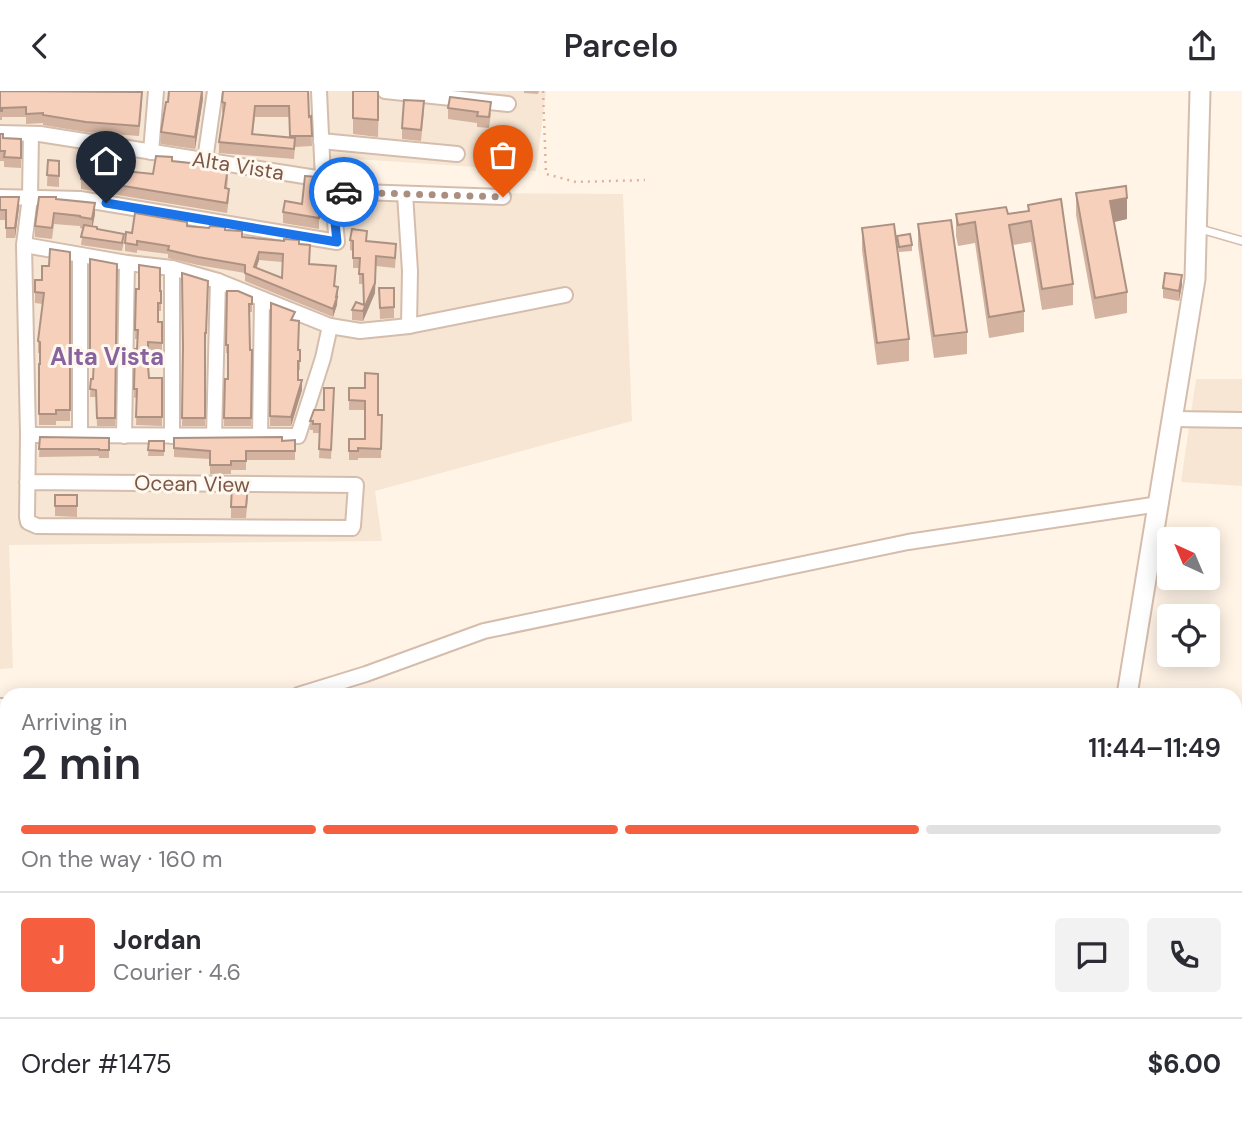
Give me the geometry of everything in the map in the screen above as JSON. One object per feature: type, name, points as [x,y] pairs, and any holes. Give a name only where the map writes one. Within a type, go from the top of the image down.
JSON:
[{"type":"street","points":[[151,152],[156,91]]},
{"type":"street","points":[[205,160],[215,91]]},
{"type":"street","points":[[0,197],[80,199],[337,242],[332,191],[323,179],[319,91]]},
{"type":"street","points":[[386,91],[508,104]]},
{"type":"street","points":[[1128,688],[1195,279],[1200,91]]},
{"type":"street","name":"Alta Vista","points":[[0,134],[40,134],[323,179]]},
{"type":"street","points":[[27,482],[24,245],[30,198],[31,134]]},
{"type":"street","points":[[321,141],[457,154]]},
{"type":"street","points":[[332,191],[503,197]]},
{"type":"street","points":[[405,194],[410,271],[409,326]]},
{"type":"street","points":[[24,245],[172,268],[218,281],[330,326],[360,331],[409,326],[565,295]]},
{"type":"street","points":[[80,255],[80,436]]},
{"type":"street","points":[[124,436],[127,263]]},
{"type":"street","points":[[172,268],[172,436]]},
{"type":"street","points":[[214,436],[218,281]]},
{"type":"street","points":[[260,436],[262,299]]},
{"type":"street","points":[[28,435],[298,436],[323,358],[330,326]]},
{"type":"street","points":[[1172,419],[1242,420]]},
{"type":"street","name":"Ocean View","points":[[27,482],[356,485],[354,526],[37,526],[28,522],[27,482]]},
{"type":"street","points":[[321,688],[484,631],[908,542],[1159,504]]},
{"type":"lane","points":[[1197,228],[1242,241]]},
{"type":"path","points":[[543,91],[546,174],[576,182],[645,180]]},
{"type":"shaded area","points":[[0,91],[546,91],[536,171],[355,159],[359,192],[623,194],[632,421],[375,491],[382,541],[9,545],[13,668],[0,669]]},
{"type":"shaded area","points":[[1196,379],[1242,379],[1242,486],[1181,482]]},
{"type":"building","points":[[0,91],[142,92],[139,126],[86,122],[43,113],[26,114],[26,107],[2,108],[0,111]]},
{"type":"building","points":[[169,91],[202,91],[195,137],[161,132]]},
{"type":"building","points":[[223,91],[308,91],[312,136],[290,136],[289,106],[255,106],[252,134],[295,138],[294,149],[219,142],[225,103],[222,102]]},
{"type":"building","points":[[353,91],[378,91],[378,120],[353,118]]},
{"type":"building","points":[[450,97],[491,102],[489,117],[477,116],[478,112],[448,108]]},
{"type":"building","points":[[404,100],[424,101],[421,130],[402,128]]},
{"type":"building","points":[[0,134],[3,134],[3,138],[21,139],[21,158],[4,157],[5,151],[0,151]]},
{"type":"building","points":[[103,143],[117,146],[115,170],[153,174],[156,156],[172,157],[172,161],[228,167],[225,188],[229,189],[227,203],[81,179],[82,165],[89,166],[91,145],[103,147]]},
{"type":"building","points":[[48,160],[59,161],[59,176],[47,175]]},
{"type":"building","points":[[305,176],[320,179],[317,203],[319,218],[283,212],[285,201],[302,204]]},
{"type":"building","points":[[1126,186],[1127,198],[1110,201],[1127,292],[1095,298],[1076,193]]},
{"type":"building","points":[[0,197],[19,197],[15,228],[6,228],[6,210],[0,210]]},
{"type":"building","points":[[39,197],[95,203],[92,219],[54,213],[52,228],[35,226]]},
{"type":"building","points":[[1061,199],[1073,284],[1042,289],[1031,221],[1009,225],[1024,311],[989,317],[975,222],[958,225],[956,214],[1006,207],[1008,214],[1029,211],[1028,205]]},
{"type":"building","points":[[135,213],[187,222],[187,226],[225,227],[225,230],[242,231],[242,237],[299,240],[299,244],[310,245],[309,264],[336,266],[334,286],[338,287],[333,309],[245,273],[245,265],[168,250],[169,246],[137,241],[137,245],[125,243],[126,232],[132,233]],"holes":[[[259,252],[283,254],[282,278],[254,267]]]},
{"type":"building","points":[[951,220],[967,332],[934,336],[918,224]]},
{"type":"building","points":[[894,224],[909,339],[877,343],[862,228]]},
{"type":"building","points":[[84,225],[124,234],[122,243],[81,237]]},
{"type":"building","points":[[352,229],[367,231],[366,241],[396,244],[395,258],[376,256],[375,283],[363,311],[352,310],[356,302],[364,305],[363,274],[359,274],[360,258],[353,258],[353,241],[350,240]]},
{"type":"building","points":[[910,234],[912,245],[899,247],[897,236]]},
{"type":"building","points":[[50,249],[70,252],[70,410],[56,410],[56,414],[39,414],[38,341],[44,293],[35,292],[35,280],[42,280],[42,266],[49,266]]},
{"type":"building","points":[[90,259],[117,264],[115,418],[97,418],[96,390],[90,389],[94,359],[90,359]]},
{"type":"building","points":[[139,265],[160,268],[161,303],[158,303],[158,322],[162,322],[162,343],[148,342],[148,366],[149,378],[162,378],[162,417],[136,417],[137,389],[134,389],[138,330],[135,330]]},
{"type":"building","points":[[182,273],[208,281],[205,418],[182,418]]},
{"type":"building","points":[[1165,273],[1182,275],[1179,291],[1163,288]]},
{"type":"building","points":[[379,288],[394,288],[394,307],[380,308]]},
{"type":"building","points":[[227,291],[238,291],[252,297],[252,304],[249,304],[252,350],[251,418],[224,418],[225,379],[228,379]]},
{"type":"building","points":[[271,303],[295,312],[291,320],[299,321],[298,380],[302,380],[291,417],[270,416]]},
{"type":"building","points":[[365,373],[378,374],[378,415],[382,415],[381,449],[358,448],[358,451],[349,451],[349,439],[365,439],[365,401],[349,400],[349,388],[365,388]]},
{"type":"building","points":[[324,388],[334,388],[331,450],[319,449],[320,424],[310,421],[314,410],[324,410]]},
{"type":"building","points":[[40,437],[109,438],[109,450],[39,449]]},
{"type":"building","points":[[282,437],[282,441],[295,440],[295,451],[246,451],[246,461],[231,461],[231,465],[210,465],[210,451],[174,448],[174,438]]},
{"type":"building","points":[[149,441],[164,441],[164,451],[148,450]]},
{"type":"building","points":[[232,484],[248,485],[246,507],[231,507]]},
{"type":"building","points":[[55,495],[77,495],[77,506],[55,506]]},
{"type":"way so far","points":[[344,192],[503,197]]},
{"type":"district","name":"Alta Vista","points":[[107,356]]},
{"type":"route","points":[[106,203],[337,242],[332,191],[344,192]]}]
